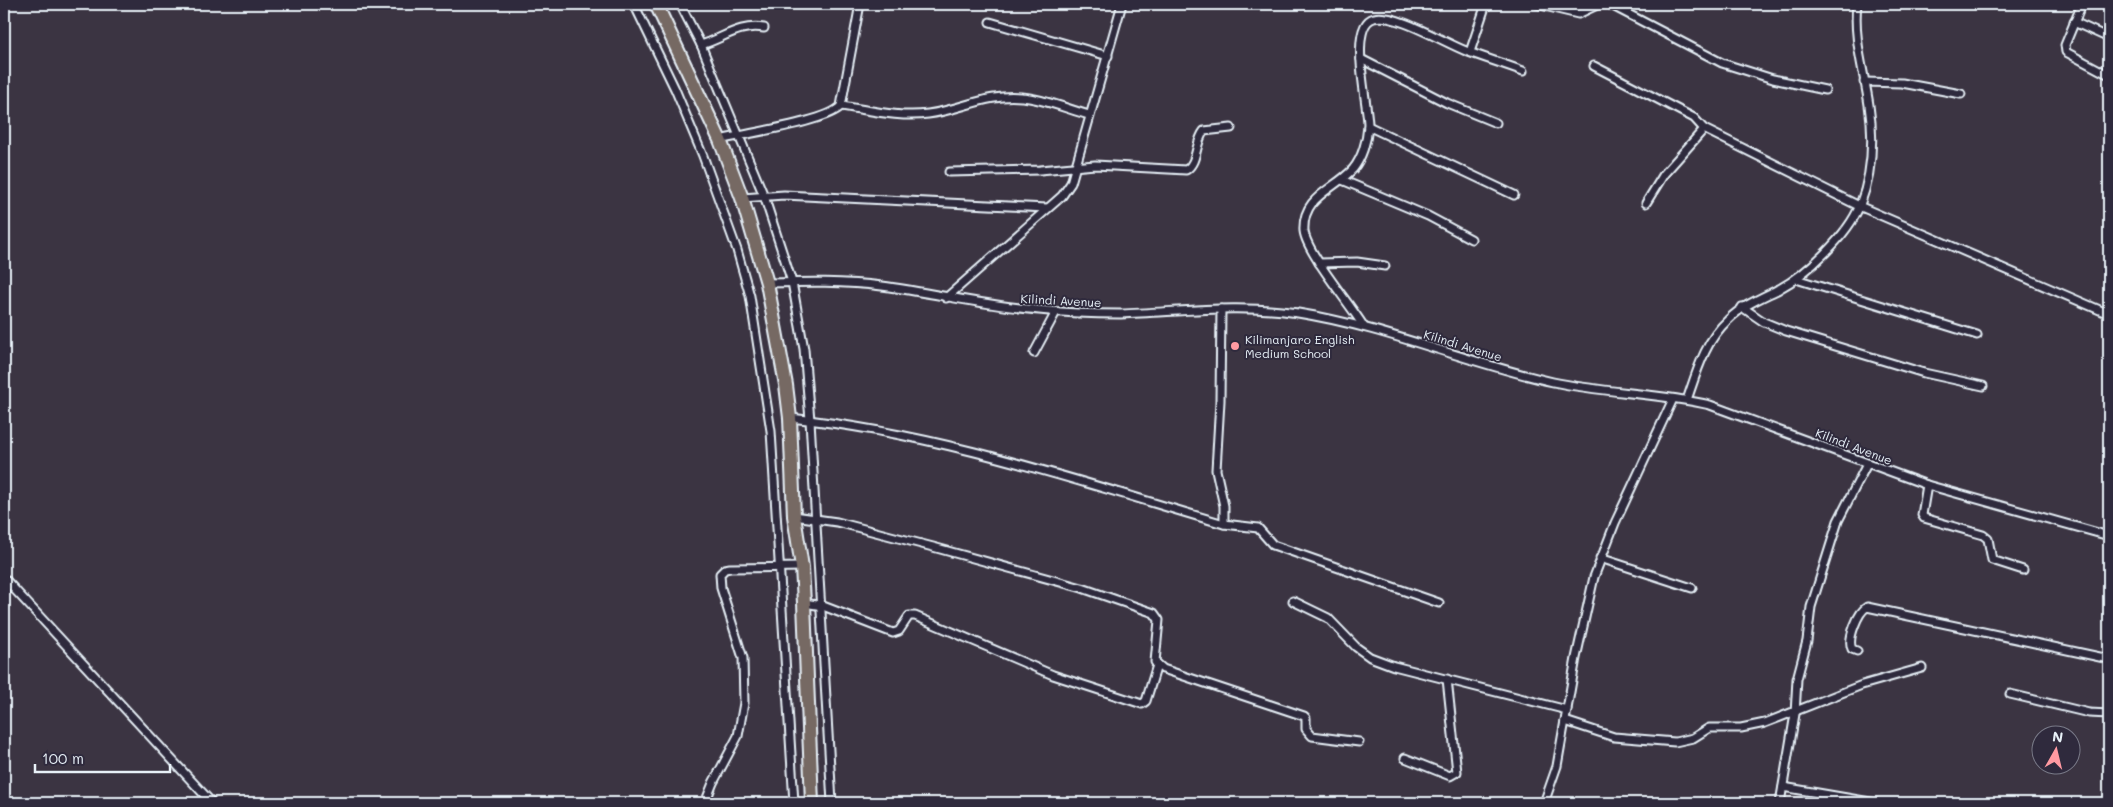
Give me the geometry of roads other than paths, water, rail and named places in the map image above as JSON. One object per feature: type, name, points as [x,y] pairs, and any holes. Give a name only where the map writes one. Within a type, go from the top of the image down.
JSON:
[{"type":"highway","points":[[656,4],[720,140],[742,198],[767,283],[786,385],[790,418],[794,516],[802,567],[812,803]]},
{"type":"street","points":[[634,4],[675,89],[703,156],[745,275],[767,396],[776,486],[779,568],[794,803]]},
{"type":"street","points":[[680,4],[701,45],[764,196],[792,282],[804,349],[810,420],[832,803]]},
{"type":"street","points":[[720,140],[830,115],[841,106],[860,4]]},
{"type":"street","points":[[946,298],[1062,196],[1071,182],[1088,115],[1108,56],[1122,4]]},
{"type":"street","points":[[1470,52],[1486,4]]},
{"type":"street","points":[[1536,4],[1578,14],[1599,4]]},
{"type":"street","points":[[1609,4],[1722,63],[1773,79],[1825,90]]},
{"type":"street","points":[[1688,400],[1702,355],[1714,334],[1742,307],[1796,279],[1829,249],[1859,206],[1868,177],[1872,144],[1870,112],[1855,23],[1857,4]]},
{"type":"street","points":[[2082,4],[2065,45],[2066,52],[2109,75]]},
{"type":"street","points":[[1364,327],[1319,263],[1307,243],[1304,232],[1305,220],[1314,198],[1342,180],[1353,169],[1362,154],[1368,126],[1361,59],[1364,28],[1369,20],[1376,17],[1400,22],[1470,52],[1523,70]]},
{"type":"street","points":[[990,22],[1108,56]]},
{"type":"street","points":[[2074,22],[2109,38]]},
{"type":"street","points":[[701,45],[738,28],[752,26],[764,28]]},
{"type":"street","points":[[1361,59],[1447,103],[1496,123]]},
{"type":"street","points":[[1594,66],[1694,118],[1704,129],[1859,206],[2109,314]]},
{"type":"street","points":[[1864,82],[1902,83],[1961,94]]},
{"type":"street","points":[[841,106],[919,116],[982,100],[1021,96],[1041,100],[1088,115]]},
{"type":"street","points":[[1368,126],[1514,195]]},
{"type":"street","points":[[949,172],[1074,168],[1095,164],[1186,170],[1191,167],[1199,139],[1204,131],[1231,128]]},
{"type":"street","points":[[1646,203],[1664,174],[1704,129]]},
{"type":"street","points":[[1342,180],[1428,216],[1471,239]]},
{"type":"street","points":[[742,198],[764,196],[1047,208]]},
{"type":"street","points":[[1319,263],[1357,262],[1384,266]]},
{"type":"street","points":[[1796,279],[1977,335]]},
{"type":"street","name":"Kilindi Avenue","points":[[767,283],[822,281],[884,286],[946,298],[1056,312],[1122,314],[1221,309],[1298,313],[1364,327],[1497,368],[1555,382],[1688,400],[1758,422],[1927,485],[2109,536]]},
{"type":"street","points":[[1742,307],[1764,322],[1795,334],[1924,373],[1983,386]]},
{"type":"street","points":[[1221,309],[1220,401],[1216,470],[1224,506],[1224,524]]},
{"type":"street","points":[[1034,353],[1056,312]]},
{"type":"street","points":[[1544,803],[1557,766],[1582,626],[1600,558],[1673,399]]},
{"type":"street","points":[[790,418],[848,425],[962,449],[1224,524],[1258,528],[1273,545],[1439,603]]},
{"type":"street","points":[[1780,803],[1794,714],[1797,679],[1807,641],[1811,607],[1838,521],[1867,464]]},
{"type":"street","points":[[1927,485],[1922,515],[1924,518],[1983,535],[1988,539],[1992,560],[2023,570]]},
{"type":"street","points":[[794,516],[817,519],[888,535],[1082,588],[1154,613],[1159,620],[1155,656],[1157,665],[1146,701],[1142,704],[1053,675],[916,616],[909,616],[900,631],[893,633],[822,606],[804,603]]},
{"type":"street","points":[[1600,558],[1692,588]]},
{"type":"street","points":[[705,803],[713,783],[738,736],[744,703],[743,658],[722,588],[720,574],[725,569],[730,568],[802,567]]},
{"type":"street","points":[[4,578],[212,803]]},
{"type":"street","points":[[1294,601],[1328,618],[1356,648],[1370,657],[1394,666],[1567,710]]},
{"type":"street","points":[[1857,651],[1852,648],[1850,642],[1862,610],[1867,607],[2109,659]]},
{"type":"street","points":[[1157,665],[1222,690],[1304,716],[1306,718],[1306,729],[1312,736],[1359,742]]},
{"type":"street","points":[[1565,721],[1614,737],[1668,743],[1693,738],[1709,728],[1741,728],[1765,724],[1794,714],[1862,685],[1922,668]]},
{"type":"street","points":[[1405,758],[1450,776],[1457,772],[1447,679]]},
{"type":"street","points":[[2010,694],[2089,713],[2109,714]]},
{"type":"street","points":[[1783,787],[1876,803]]},
{"type":"place","name":"Kilimanjaro English Medium School","points":[[1235,346]]}]
